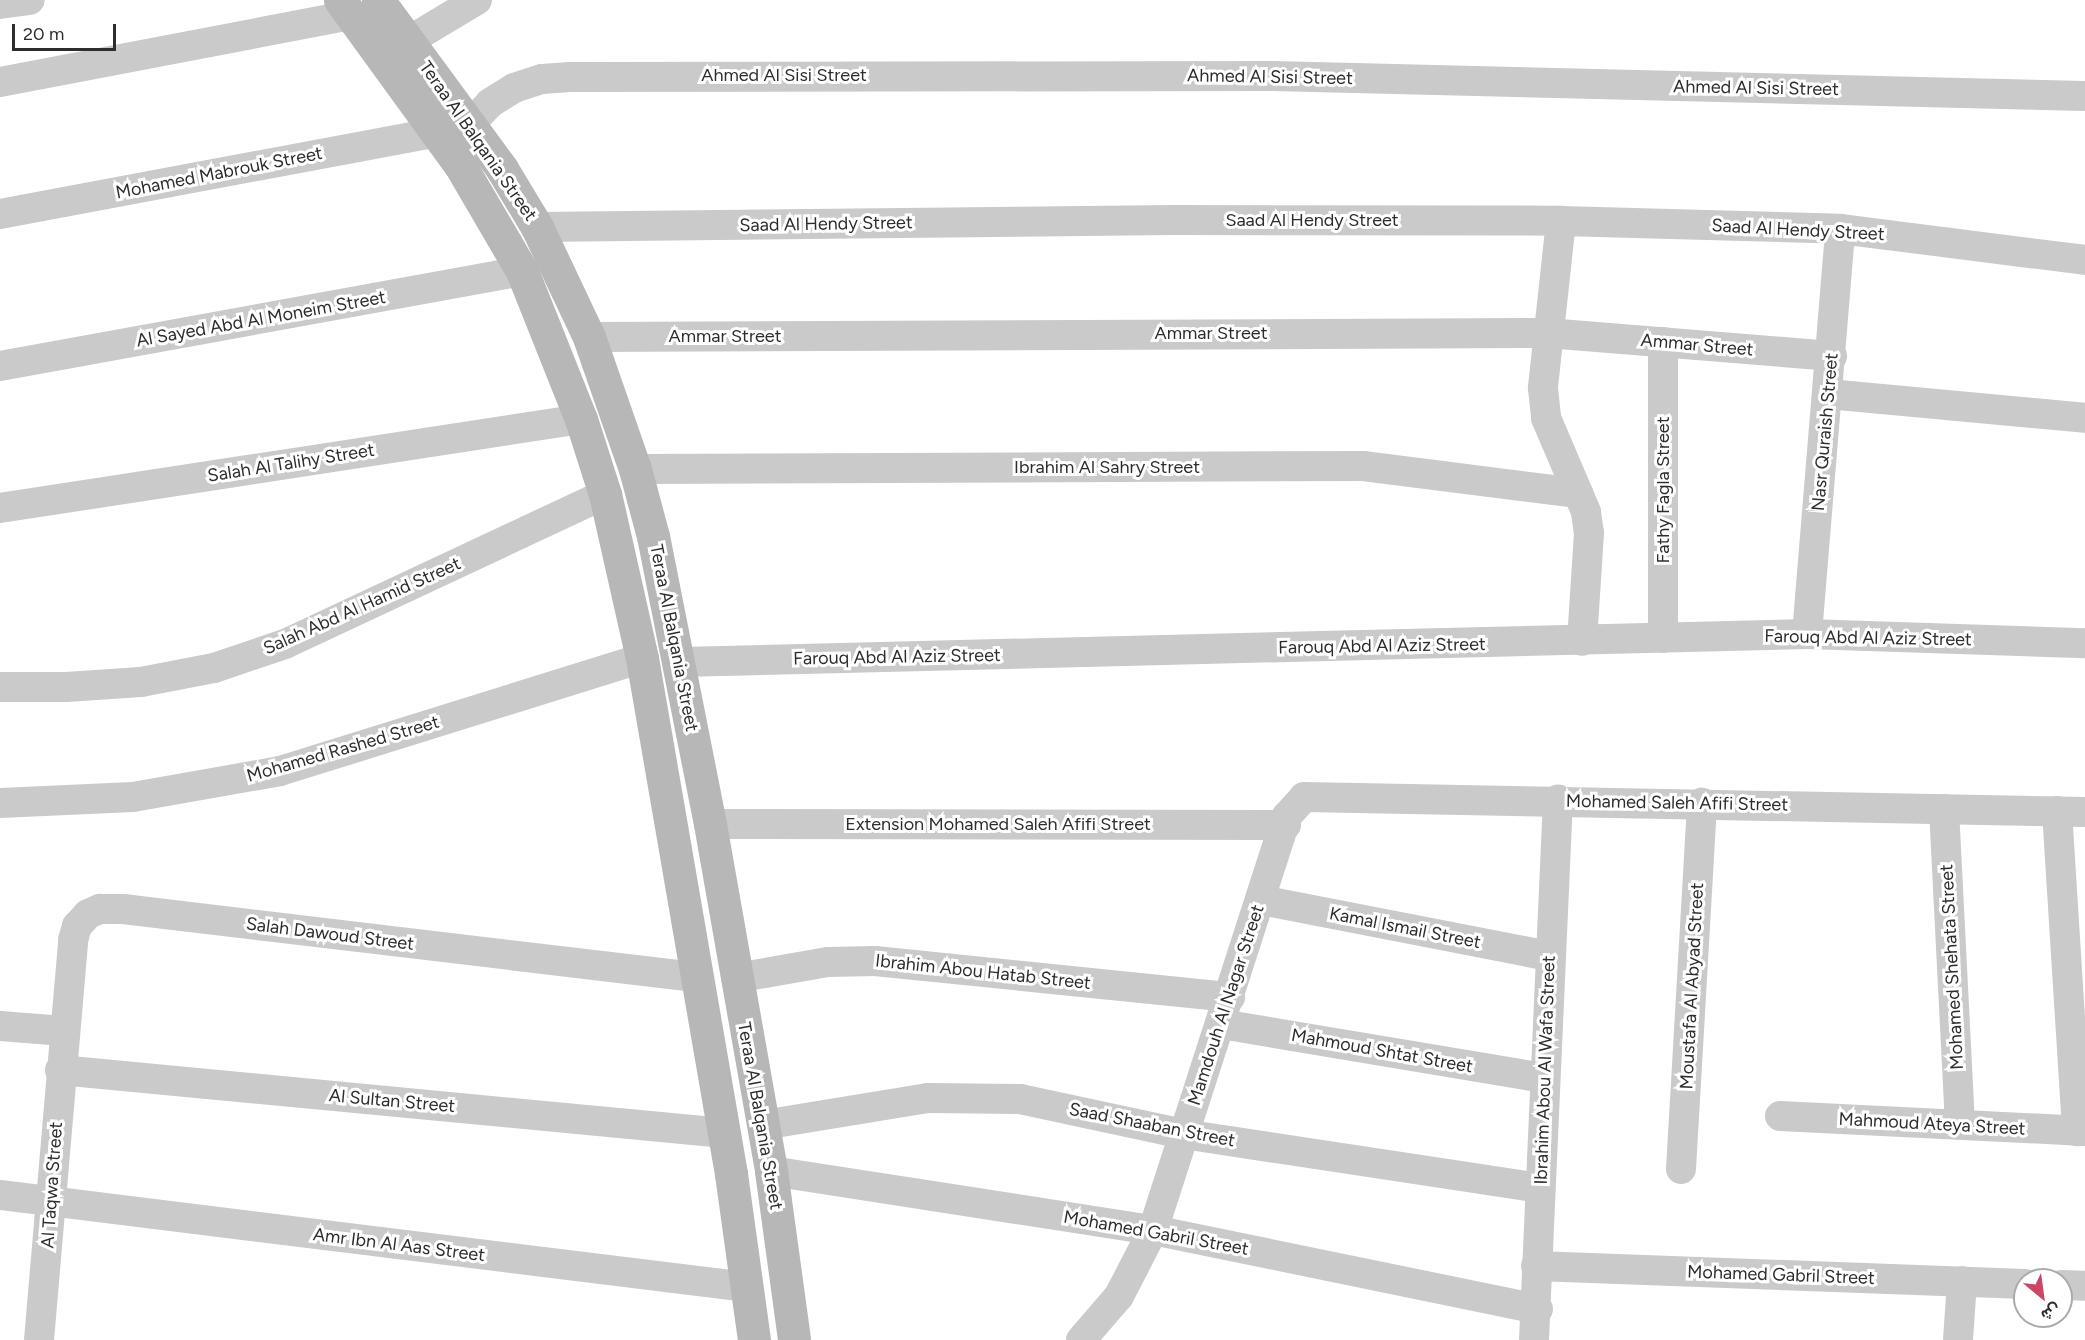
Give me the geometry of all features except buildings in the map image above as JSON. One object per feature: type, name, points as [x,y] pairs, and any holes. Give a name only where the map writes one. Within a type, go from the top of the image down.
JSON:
[{"type":"street","points":[[0,4],[30,0]]},
{"type":"street","points":[[395,48],[477,0]]},
{"type":"street","points":[[0,82],[356,5]]},
{"type":"street","name":"Teraa Al Balqania Street","points":[[356,5],[470,124],[537,227],[589,338],[635,469],[680,662],[710,824],[771,1171],[794,1340]]},
{"type":"street","name":"Teraa Al Balqania Street","points":[[395,48],[438,132],[522,271],[581,418],[605,494],[642,658],[695,978],[724,1132],[754,1340]]},
{"type":"street","name":"Ahmed Al Sisi Street","points":[[470,124],[490,103],[514,88],[542,79],[570,77],[1273,76],[2085,96]]},
{"type":"street","name":"Mohamed Mabrouk Street","points":[[0,214],[438,132]]},
{"type":"street","name":"Saad Al Hendy Street","points":[[537,227],[1174,220],[1561,221],[1840,229],[2085,260]]},
{"type":"street","points":[[1561,221],[1547,333],[1543,388],[1546,418],[1578,493],[1589,532],[1582,641]]},
{"type":"street","name":"Nasr Quraish Street","points":[[1807,634],[1832,356],[1840,229]]},
{"type":"street","name":"Al Sayed Abd Al Moneim Street","points":[[0,366],[522,271]]},
{"type":"street","name":"Ammar Street","points":[[589,338],[1547,333],[1832,356]]},
{"type":"street","name":"Fathy Fagla Street","points":[[1663,342],[1663,639]]},
{"type":"street","points":[[1828,394],[2085,417]]},
{"type":"street","name":"Salah Al Talihy Street","points":[[0,508],[581,418]]},
{"type":"street","name":"Ibrahim Al Sahry Street","points":[[635,469],[1363,466],[1578,493]]},
{"type":"street","name":"Salah Abd Al Hamid Street","points":[[0,687],[66,687],[141,682],[214,668],[285,644],[605,494]]},
{"type":"street","name":"Farouq Abd Al Aziz Street","points":[[680,662],[1807,634],[2085,643]]},
{"type":"street","name":"Mohamed Rashed Street","points":[[0,803],[133,797],[280,771],[642,658]]},
{"type":"street","name":"Mohamed Saleh Afifi Street","points":[[1286,825],[1291,808],[1313,795],[2071,811]]},
{"type":"street","name":"Ibrahim Abou Al Wafa Street","points":[[1534,1340],[1538,1309],[1536,1266],[1558,800]]},
{"type":"street","name":"Moustafa Al Abyad Street","points":[[1682,1168],[1702,803]]},
{"type":"street","name":"Mohamed Shehata Street","points":[[1944,809],[1960,1125]]},
{"type":"street","points":[[2071,811],[2081,1131]]},
{"type":"street","name":"Extension Mohamed Saleh Afifi Street","points":[[710,824],[1286,825]]},
{"type":"street","name":"Mamdouh Al Nagar Street","points":[[1081,1340],[1119,1296],[1153,1230],[1286,825]]},
{"type":"street","name":"Kamal Ismail Street","points":[[1261,900],[1549,956]]},
{"type":"street","name":"Salah Dawoud Street","points":[[64,1031],[77,926],[88,914],[100,909],[695,978]]},
{"type":"street","name":"Ibrahim Abou Hatab Street","points":[[736,978],[828,962],[875,961],[1225,1010]]},
{"type":"street","name":"Mahmoud Shtat Street","points":[[1225,1010],[1544,1078]]},
{"type":"street","points":[[0,1026],[64,1031]]},
{"type":"street","name":"Al Taqwa Street","points":[[39,1340],[64,1031]]},
{"type":"street","name":"Al Sultan Street","points":[[60,1070],[724,1132]]},
{"type":"street","name":"Saad Shaaban Street","points":[[763,1125],[928,1098],[974,1096],[1020,1099],[1183,1134],[1540,1188]]},
{"type":"street","name":"Mahmoud Ateya Street","points":[[1780,1116],[2081,1131]]},
{"type":"street","name":"Mohamed Gabril Street","points":[[771,1171],[1153,1230],[1538,1309]]},
{"type":"street","name":"Amr Ibn Al Aas Street","points":[[0,1195],[747,1287]]},
{"type":"street","name":"Mohamed Gabril Street","points":[[1536,1266],[2013,1283]]},
{"type":"street","points":[[1958,1340],[1962,1281]]}]
